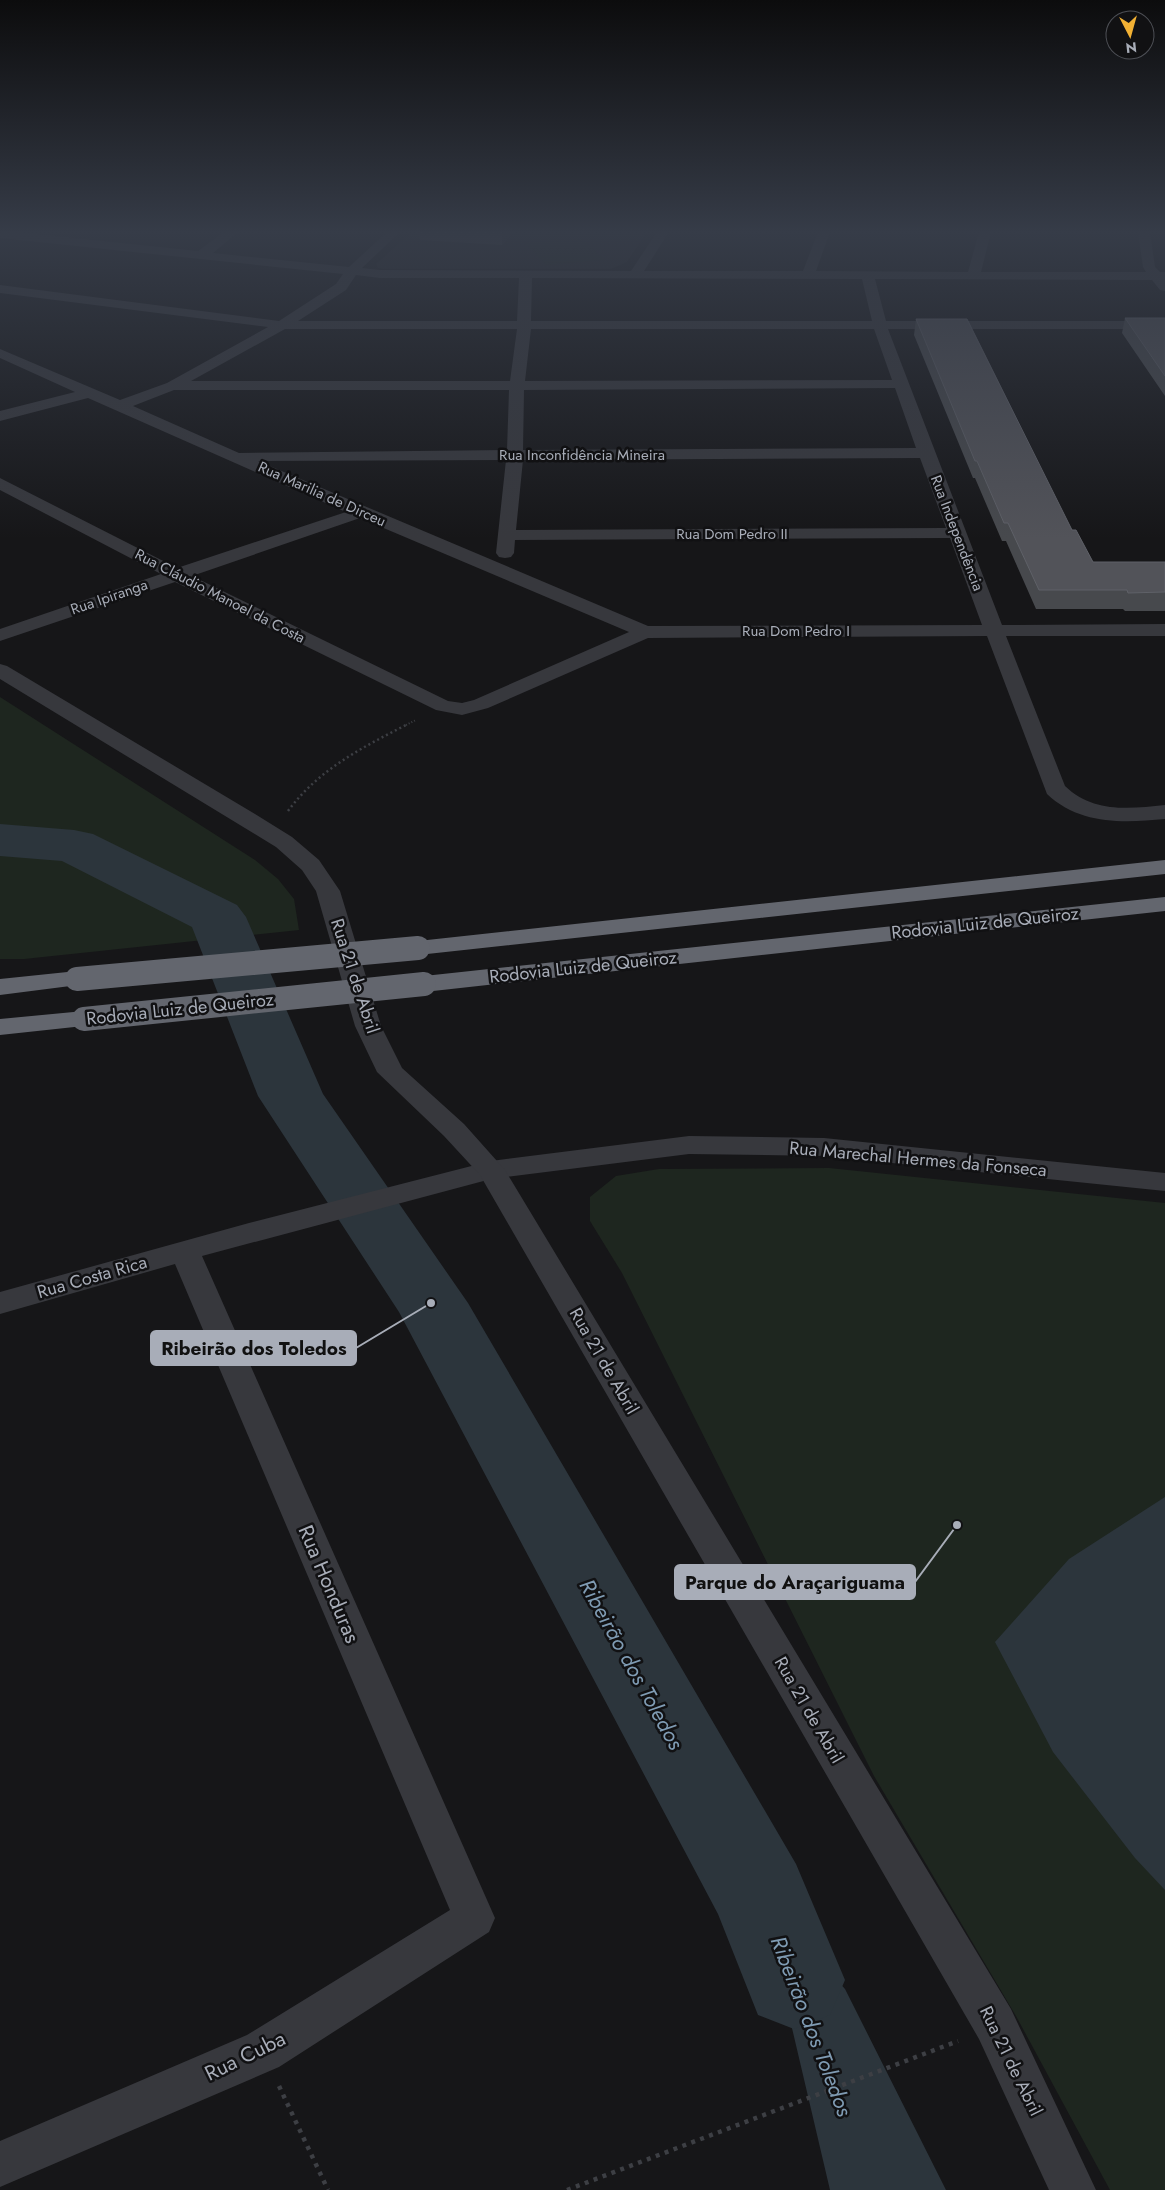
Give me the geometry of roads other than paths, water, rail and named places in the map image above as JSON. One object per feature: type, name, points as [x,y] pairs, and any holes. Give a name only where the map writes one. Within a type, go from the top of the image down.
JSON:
[{"type":"highway","name":"Rodovia Luiz de Queiroz","points":[[0,987],[418,948],[1165,867]]},
{"type":"highway","name":"Rodovia Luiz de Queiroz","points":[[0,1027],[424,984],[1165,904]]},
{"type":"street","points":[[119,406],[172,386],[265,334]]},
{"type":"street","points":[[503,572],[515,455],[517,386],[523,334]]},
{"type":"street","name":"Rua Independência","points":[[883,334],[926,453],[1055,789],[1065,800],[1081,808],[1100,813],[1140,815],[1165,812]]},
{"type":"street","name":"Rua Marilia de Dirceu","points":[[0,353],[88,393],[238,456],[361,512],[645,632]]},
{"type":"street","points":[[172,386],[901,384]]},
{"type":"street","points":[[0,416],[88,393]]},
{"type":"street","name":"Rua Inconfidência Mineira","points":[[238,456],[926,453]]},
{"type":"street","name":"Rua Cláudio Manoel da Costa","points":[[0,483],[174,574],[443,706]]},
{"type":"street","name":"Rua Ipiranga","points":[[0,635],[174,574],[361,512]]},
{"type":"street","name":"Rua Dom Pedro II","points":[[507,536],[957,532]]},
{"type":"street","name":"Rua Dom Pedro I","points":[[443,706],[462,708],[480,704],[645,632],[995,629],[1165,630]]},
{"type":"street","name":"Rua 21 de Abril","points":[[0,670],[273,835],[311,865],[328,891],[368,1026],[391,1072],[454,1130],[491,1170],[995,2024],[1073,2190]]},
{"type":"street","name":"Rua Marechal Hermes da Fonseca","points":[[185,1251],[491,1170],[689,1145],[814,1147],[1165,1182]]},
{"type":"street","name":"Rua Costa Rica","points":[[0,1304],[185,1251]]},
{"type":"street","name":"Rua Honduras","points":[[185,1251],[474,1918]]},
{"type":"street","name":"Rua Cuba","points":[[0,2164],[263,2051],[474,1918]]},
{"type":"water","points":[[1165,1497],[1165,1890],[1135,1858],[1053,1752],[995,1642],[1069,1559]]},
{"type":"water","points":[[761,1896],[845,1989],[946,2190],[830,2190]]},
{"type":"waterway","name":"Ribeirão dos Toledos","points":[[0,840],[74,846],[217,917],[291,1096],[431,1303],[761,1896],[794,1980]]},
{"type":"place","name":"Ribeirão dos Toledos","points":[[431,1303]]},
{"type":"place","name":"Parque do Araçariguama","points":[[957,1525]]}]
